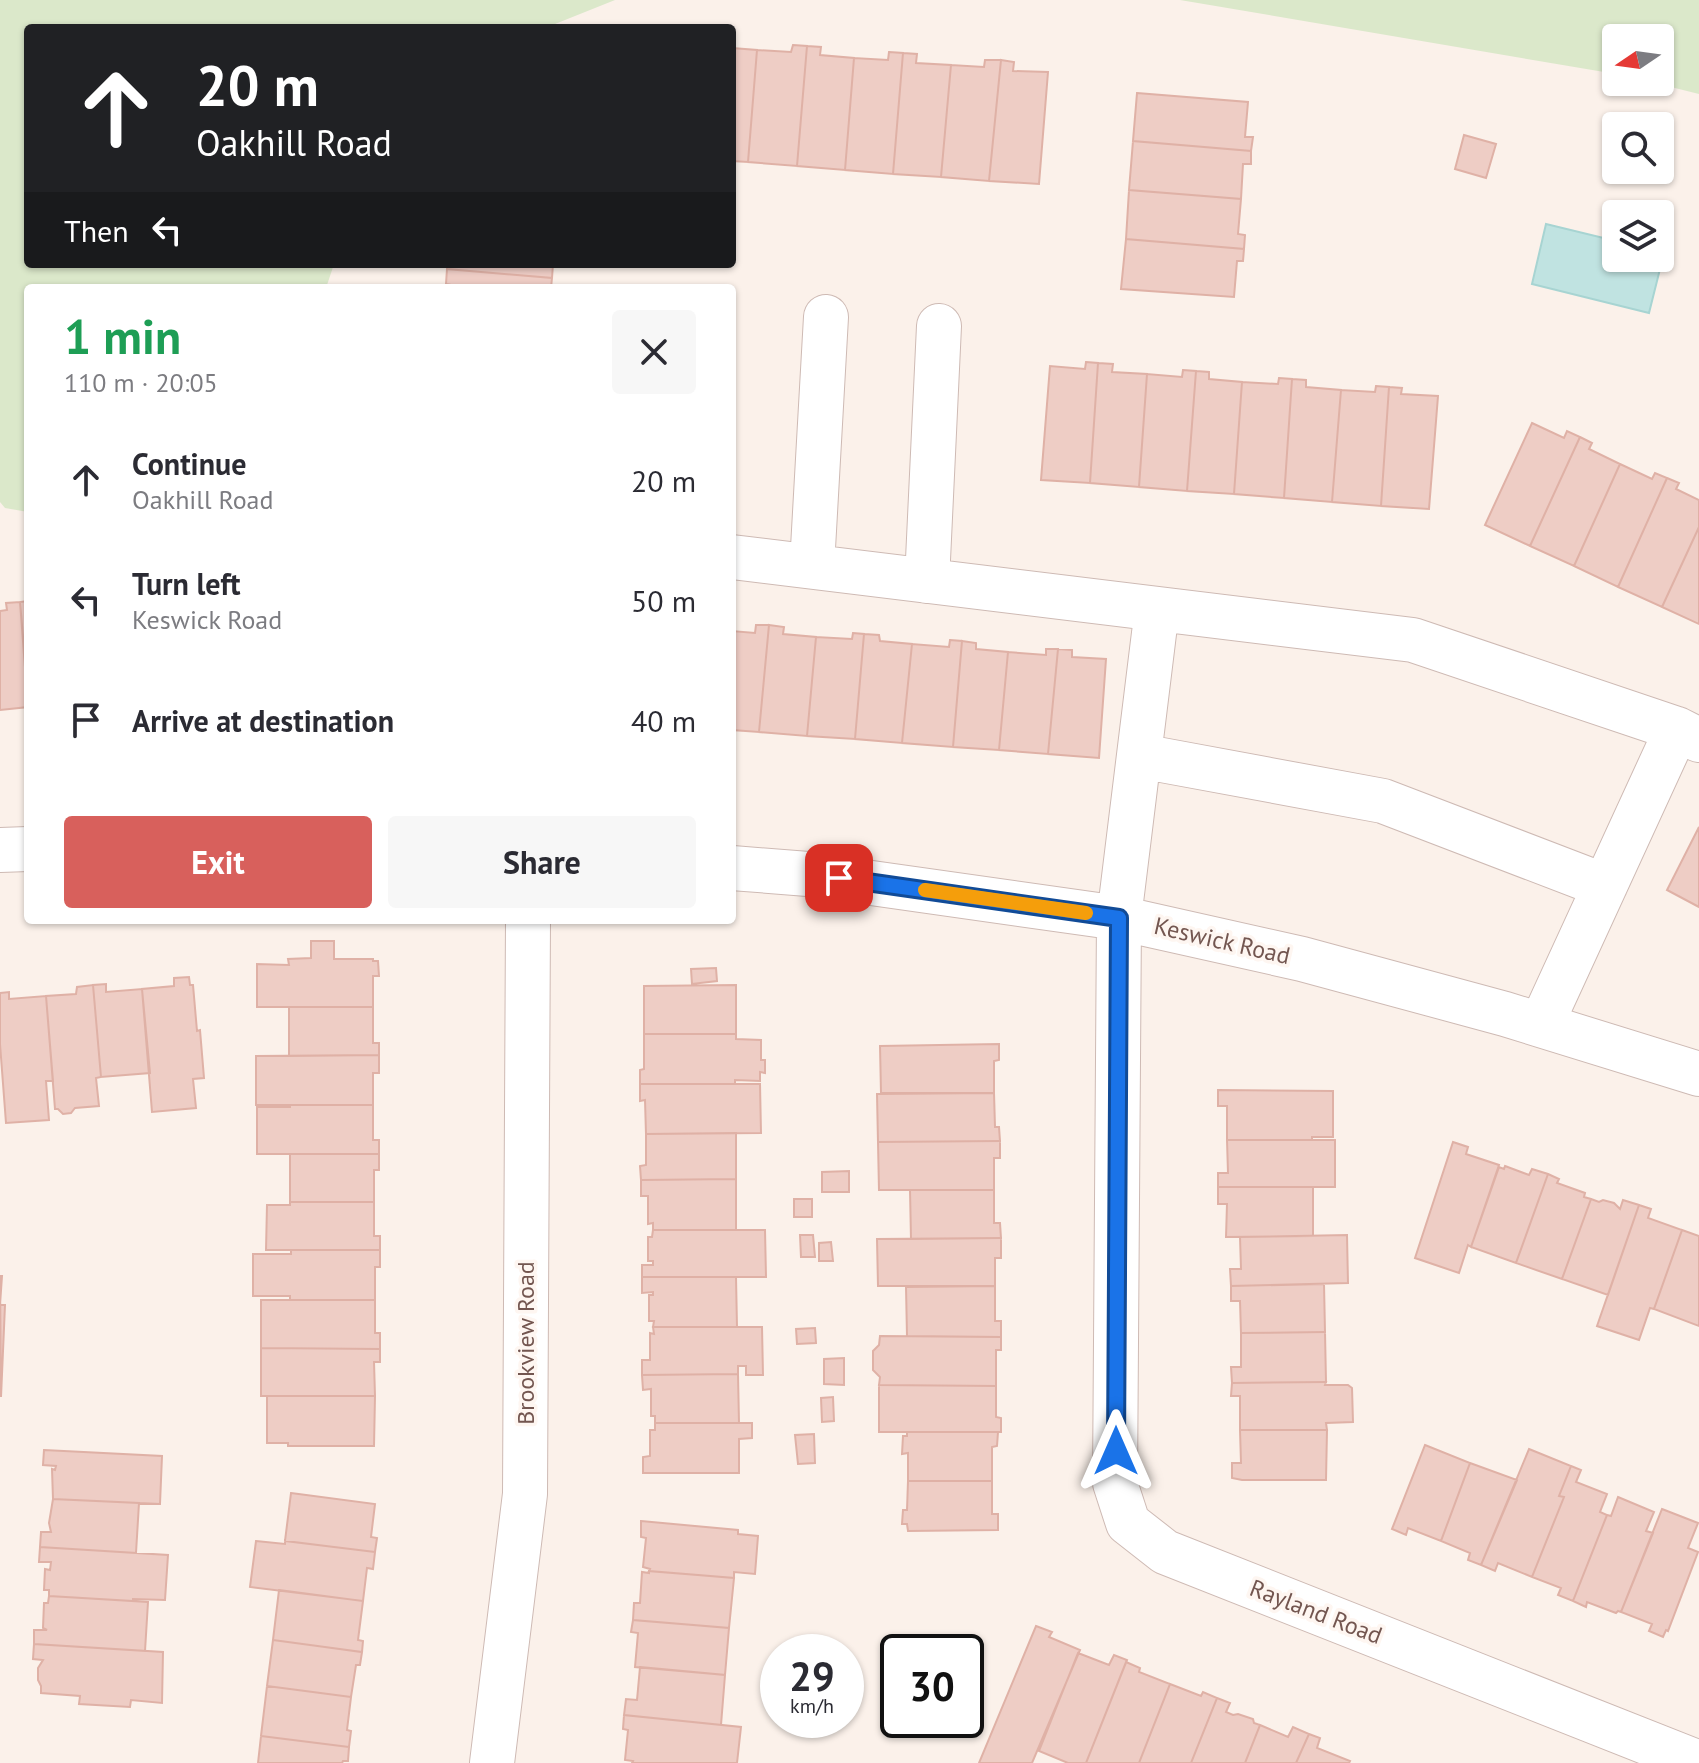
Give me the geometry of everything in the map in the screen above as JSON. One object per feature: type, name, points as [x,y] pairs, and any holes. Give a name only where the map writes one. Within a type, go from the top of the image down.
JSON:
[{"type":"street","points":[[812,566],[826,317]]},
{"type":"street","points":[[927,581],[939,326]]},
{"type":"street","points":[[736,557],[1413,640],[1688,735],[1605,886],[1541,1025]]},
{"type":"street","name":"Rayland Road","points":[[1157,609],[1119,918],[1115,1483],[1128,1523],[1165,1552],[1699,1763]]},
{"type":"street","points":[[1140,756],[1383,801],[1605,886]]},
{"type":"street","points":[[0,850],[24,849]]},
{"type":"street","name":"Keswick Road","points":[[736,868],[808,874],[1119,918],[1302,959],[1541,1025],[1699,1074]]},
{"type":"street","name":"Brookview Road","points":[[492,1763],[525,1494],[528,924]]},
{"type":"green space","points":[[0,0],[615,0],[555,24],[24,24],[24,268],[333,268],[327,284],[24,284],[24,511],[5,508],[0,502]]},
{"type":"green space","points":[[1180,0],[1699,0],[1699,94],[1674,88],[1674,24],[1602,24],[1602,72]]},
{"type":"water","points":[[1546,224],[1602,238],[1602,272],[1659,272],[1649,313],[1532,284]]},
{"type":"building","points":[[793,45],[807,46],[797,166],[748,162],[757,50],[791,52]]},
{"type":"building","points":[[807,46],[821,47],[820,55],[854,58],[845,170],[797,166]]},
{"type":"building","points":[[736,48],[757,50],[748,162],[736,161]]},
{"type":"building","points":[[889,52],[903,53],[893,174],[845,170],[854,58],[888,60]]},
{"type":"building","points":[[903,53],[917,54],[916,63],[951,65],[941,177],[893,174]]},
{"type":"building","points":[[985,60],[1001,60],[989,181],[941,177],[951,65],[984,67]]},
{"type":"building","points":[[1001,60],[1014,62],[1013,71],[1048,72],[1039,184],[989,181]]},
{"type":"building","points":[[1137,93],[1248,102],[1245,137],[1253,137],[1251,151],[1133,141]]},
{"type":"building","points":[[1464,135],[1496,144],[1486,178],[1455,169]]},
{"type":"building","points":[[1133,141],[1251,151],[1251,164],[1243,164],[1241,199],[1129,190]]},
{"type":"building","points":[[1129,190],[1241,199],[1238,234],[1245,235],[1244,249],[1126,239]]},
{"type":"building","points":[[1126,239],[1244,249],[1243,261],[1237,261],[1234,297],[1121,289]]},
{"type":"building","points":[[447,268],[553,268],[552,278]]},
{"type":"building","points":[[447,269],[552,278],[551,284],[446,284]]},
{"type":"building","points":[[1086,362],[1098,363],[1090,483],[1041,480],[1050,366],[1085,369]]},
{"type":"building","points":[[1098,363],[1113,364],[1112,372],[1147,374],[1139,487],[1090,483]]},
{"type":"building","points":[[1183,370],[1196,371],[1187,491],[1139,487],[1147,374],[1182,377]]},
{"type":"building","points":[[1196,371],[1209,372],[1209,379],[1242,382],[1234,494],[1187,491]]},
{"type":"building","points":[[1279,378],[1292,379],[1284,498],[1234,494],[1242,382],[1278,384]]},
{"type":"building","points":[[1292,379],[1306,380],[1306,387],[1341,390],[1332,502],[1284,498]]},
{"type":"building","points":[[1376,386],[1389,387],[1381,506],[1332,502],[1341,390],[1375,392]]},
{"type":"building","points":[[1389,387],[1402,388],[1401,394],[1438,396],[1429,509],[1381,506]]},
{"type":"building","points":[[1532,423],[1564,438],[1567,431],[1580,437],[1530,546],[1485,525]]},
{"type":"building","points":[[1580,437],[1592,443],[1589,449],[1620,464],[1574,566],[1530,546]]},
{"type":"building","points":[[1620,464],[1652,479],[1655,473],[1667,478],[1618,587],[1574,566]]},
{"type":"building","points":[[1667,478],[1679,483],[1676,489],[1699,500],[1699,527],[1662,607],[1618,587]]},
{"type":"building","points":[[1699,527],[1699,624],[1662,607]]},
{"type":"building","points":[[20,602],[24,602],[24,648]]},
{"type":"building","points":[[20,602],[24,707],[0,710],[0,611],[7,610],[6,603]]},
{"type":"building","points":[[756,625],[769,625],[759,732],[736,730],[736,631],[755,633]]},
{"type":"building","points":[[769,625],[784,627],[783,634],[816,637],[807,736],[759,732]]},
{"type":"building","points":[[853,633],[864,634],[855,739],[807,736],[816,637],[852,639]]},
{"type":"building","points":[[864,634],[879,635],[880,641],[912,644],[902,743],[855,739]]},
{"type":"building","points":[[950,640],[962,641],[953,747],[902,743],[912,644],[949,647]]},
{"type":"building","points":[[962,641],[976,643],[976,649],[1008,652],[999,750],[953,747]]},
{"type":"building","points":[[1046,649],[1058,649],[1048,754],[999,750],[1008,652],[1046,655]]},
{"type":"building","points":[[1058,649],[1072,650],[1072,657],[1106,659],[1099,758],[1048,754]]},
{"type":"building","points":[[1699,827],[1699,907],[1667,890]]},
{"type":"building","points":[[311,941],[334,941],[334,959],[378,961],[379,976],[373,976],[373,1007],[257,1007],[257,964],[289,965],[288,959],[311,958]]},
{"type":"building","points":[[716,968],[717,981],[692,984],[691,969]]},
{"type":"building","points":[[189,977],[190,985],[193,985],[197,1031],[200,1030],[204,1078],[193,1079],[196,1108],[152,1112],[142,989],[174,986],[174,978]]},
{"type":"building","points":[[106,984],[106,992],[142,989],[150,1073],[101,1077],[93,985]]},
{"type":"building","points":[[93,985],[101,1077],[96,1078],[99,1106],[75,1108],[71,1113],[63,1114],[55,1109],[46,996],[76,994],[77,987]]},
{"type":"building","points":[[736,985],[736,1034],[644,1034],[644,986]]},
{"type":"building","points":[[9,992],[9,999],[46,996],[53,1081],[46,1081],[49,1120],[6,1123],[0,993]]},
{"type":"building","points":[[289,1007],[373,1007],[373,1043],[379,1043],[379,1055],[289,1056]]},
{"type":"building","points":[[644,1034],[736,1034],[736,1039],[761,1040],[761,1060],[765,1060],[765,1073],[760,1072],[760,1081],[735,1080],[735,1084],[640,1084],[640,1070],[644,1069]]},
{"type":"building","points":[[999,1044],[999,1060],[994,1061],[994,1093],[881,1093],[880,1046]]},
{"type":"building","points":[[379,1055],[379,1073],[373,1073],[373,1105],[256,1105],[256,1056]]},
{"type":"building","points":[[640,1084],[760,1084],[761,1133],[646,1134],[645,1100],[640,1101]]},
{"type":"building","points":[[1218,1090],[1333,1091],[1333,1137],[1312,1137],[1312,1140],[1227,1140],[1227,1106],[1218,1106]]},
{"type":"building","points":[[994,1093],[995,1127],[999,1127],[1000,1141],[878,1142],[877,1094]]},
{"type":"building","points":[[373,1105],[373,1140],[379,1140],[379,1154],[257,1154],[257,1107]]},
{"type":"building","points":[[736,1133],[736,1179],[641,1180],[640,1166],[646,1165],[646,1134]]},
{"type":"building","points":[[1227,1140],[1335,1140],[1335,1187],[1218,1187],[1218,1173],[1228,1173]]},
{"type":"building","points":[[1000,1141],[1000,1158],[994,1158],[994,1190],[879,1190],[878,1142]]},
{"type":"building","points":[[1453,1142],[1468,1147],[1466,1154],[1499,1165],[1459,1273],[1415,1258]]},
{"type":"building","points":[[290,1154],[379,1154],[379,1170],[374,1170],[374,1202],[290,1202]]},
{"type":"building","points":[[1505,1166],[1529,1175],[1532,1169],[1548,1174],[1516,1263],[1471,1247],[1499,1167],[1504,1169]]},
{"type":"building","points":[[849,1171],[849,1192],[822,1192],[822,1172]]},
{"type":"building","points":[[1548,1174],[1559,1179],[1557,1183],[1585,1193],[1584,1197],[1591,1199],[1562,1279],[1516,1263]]},
{"type":"building","points":[[736,1179],[736,1230],[653,1230],[653,1223],[648,1224],[648,1196],[641,1196],[641,1180]]},
{"type":"building","points":[[1218,1187],[1313,1187],[1313,1236],[1226,1237],[1227,1204],[1218,1204]]},
{"type":"building","points":[[910,1190],[994,1190],[994,1223],[1000,1223],[1001,1238],[911,1239]]},
{"type":"building","points":[[794,1199],[812,1199],[812,1217],[794,1217]]},
{"type":"building","points":[[1591,1199],[1614,1203],[1620,1209],[1623,1200],[1639,1205],[1608,1295],[1562,1279]]},
{"type":"building","points":[[290,1202],[374,1202],[374,1236],[380,1236],[380,1250],[266,1250],[267,1205],[290,1205]]},
{"type":"building","points":[[1639,1205],[1651,1209],[1648,1218],[1682,1230],[1654,1309],[1650,1308],[1639,1340],[1597,1326]]},
{"type":"building","points":[[653,1230],[765,1230],[766,1277],[642,1277],[642,1265],[653,1265],[653,1261],[648,1261],[648,1237],[652,1237]]},
{"type":"building","points":[[1682,1230],[1699,1236],[1699,1326],[1654,1309]]},
{"type":"building","points":[[800,1235],[813,1235],[815,1257],[801,1257]]},
{"type":"building","points":[[1347,1235],[1348,1283],[1231,1286],[1230,1269],[1241,1269],[1240,1237]]},
{"type":"building","points":[[1001,1238],[1001,1258],[995,1258],[995,1286],[878,1286],[877,1239]]},
{"type":"building","points":[[831,1242],[833,1261],[819,1261],[819,1243]]},
{"type":"building","points":[[291,1250],[380,1250],[380,1267],[375,1267],[375,1300],[290,1300],[290,1296],[253,1296],[253,1254],[291,1254]]},
{"type":"building","points":[[642,1277],[736,1277],[737,1327],[653,1327],[654,1321],[649,1321],[649,1295],[653,1292],[642,1293]]},
{"type":"building","points":[[1324,1284],[1325,1332],[1241,1333],[1240,1301],[1231,1301],[1231,1286]]},
{"type":"building","points":[[995,1286],[995,1321],[1001,1321],[1001,1337],[907,1336],[906,1287]]},
{"type":"building","points":[[261,1300],[375,1300],[375,1333],[380,1333],[380,1349],[261,1348]]},
{"type":"building","points":[[0,1305],[5,1305],[1,1397]]},
{"type":"building","points":[[653,1327],[762,1327],[763,1375],[746,1375],[746,1366],[738,1366],[738,1374],[642,1375],[642,1360],[650,1360],[650,1333],[654,1334]]},
{"type":"building","points":[[815,1328],[816,1343],[797,1344],[796,1329]]},
{"type":"building","points":[[1325,1332],[1326,1382],[1232,1383],[1231,1367],[1241,1367],[1241,1333]]},
{"type":"building","points":[[880,1336],[1001,1337],[1001,1350],[996,1350],[996,1386],[879,1385],[880,1377],[873,1370],[873,1351],[879,1345]]},
{"type":"building","points":[[261,1348],[380,1349],[380,1362],[374,1362],[375,1396],[261,1396]]},
{"type":"building","points":[[844,1358],[844,1385],[824,1384],[824,1359]]},
{"type":"building","points":[[738,1374],[739,1423],[655,1423],[655,1416],[651,1416],[651,1389],[643,1390],[642,1375]]},
{"type":"building","points":[[1326,1382],[1325,1385],[1348,1385],[1352,1388],[1353,1422],[1326,1423],[1327,1430],[1240,1430],[1240,1396],[1231,1396],[1232,1383]]},
{"type":"building","points":[[879,1385],[996,1386],[996,1417],[1001,1418],[1001,1432],[879,1432]]},
{"type":"building","points":[[267,1396],[375,1396],[374,1446],[288,1446],[288,1443],[267,1443]]},
{"type":"building","points":[[833,1397],[834,1421],[822,1422],[821,1398]]},
{"type":"building","points":[[655,1423],[752,1423],[752,1438],[739,1439],[739,1473],[643,1473],[643,1457],[650,1456],[650,1430],[655,1430]]},
{"type":"building","points":[[1240,1430],[1327,1430],[1326,1480],[1232,1478],[1232,1463],[1241,1463]]},
{"type":"building","points":[[907,1432],[998,1432],[997,1446],[992,1447],[992,1481],[908,1481],[908,1453],[902,1454],[903,1436],[907,1436]]},
{"type":"building","points":[[814,1434],[815,1463],[798,1464],[795,1435]]},
{"type":"building","points":[[1425,1445],[1470,1463],[1441,1541],[1408,1528],[1406,1535],[1392,1529]]},
{"type":"building","points":[[1529,1449],[1571,1466],[1559,1496],[1564,1497],[1532,1577],[1498,1563],[1495,1571],[1481,1565]]},
{"type":"building","points":[[44,1450],[162,1456],[160,1504],[53,1499],[52,1469],[55,1470],[56,1466],[43,1465]]},
{"type":"building","points":[[1470,1463],[1517,1480],[1481,1565],[1468,1560],[1470,1553],[1441,1541]]},
{"type":"building","points":[[1571,1466],[1581,1470],[1576,1482],[1607,1494],[1600,1512],[1607,1515],[1573,1601],[1558,1595],[1561,1588],[1532,1577],[1564,1497],[1559,1496]]},
{"type":"building","points":[[908,1481],[992,1481],[992,1514],[998,1514],[998,1530],[908,1531],[907,1524],[902,1524],[903,1510],[907,1510]]},
{"type":"building","points":[[291,1493],[375,1504],[371,1537],[377,1538],[375,1552],[285,1541]]},
{"type":"building","points":[[1618,1497],[1654,1512],[1646,1531],[1653,1533],[1621,1612],[1616,1613],[1587,1602],[1586,1607],[1573,1601],[1607,1515],[1611,1516]]},
{"type":"building","points":[[53,1499],[139,1503],[136,1553],[40,1547],[41,1532],[51,1532],[49,1523]]},
{"type":"building","points":[[1662,1509],[1698,1523],[1688,1548],[1698,1552],[1663,1637],[1649,1631],[1652,1624],[1621,1612]]},
{"type":"building","points":[[641,1521],[738,1530],[738,1534],[758,1536],[755,1574],[734,1572],[734,1578],[649,1571],[643,1567],[646,1538],[641,1537]]},
{"type":"building","points":[[256,1541],[285,1544],[285,1541],[375,1552],[373,1569],[367,1568],[363,1601],[250,1587]]},
{"type":"building","points":[[40,1547],[168,1555],[165,1600],[49,1596],[49,1590],[44,1590],[45,1569],[50,1570],[51,1562],[39,1562]]},
{"type":"building","points":[[642,1572],[734,1578],[729,1628],[633,1620],[634,1603],[640,1603]]},
{"type":"building","points":[[279,1590],[363,1601],[358,1640],[363,1641],[362,1652],[273,1640]]},
{"type":"building","points":[[49,1596],[148,1602],[145,1651],[34,1644],[34,1630],[47,1630],[43,1628],[44,1603],[48,1603]]},
{"type":"building","points":[[633,1620],[729,1628],[725,1675],[635,1667],[638,1633],[631,1632]]},
{"type":"building","points":[[1036,1626],[1052,1632],[1049,1637],[1080,1650],[1032,1763],[979,1763]]},
{"type":"building","points":[[273,1640],[362,1652],[360,1665],[356,1665],[351,1697],[267,1686]]},
{"type":"building","points":[[34,1644],[163,1652],[162,1703],[131,1700],[130,1707],[79,1704],[80,1696],[41,1693],[38,1668],[43,1660],[33,1659]]},
{"type":"building","points":[[1078,1653],[1109,1665],[1114,1655],[1127,1660],[1086,1763],[1068,1763],[1039,1751]]},
{"type":"building","points":[[1126,1662],[1140,1668],[1139,1672],[1170,1684],[1139,1763],[1086,1763]]},
{"type":"building","points":[[640,1667],[725,1675],[721,1725],[624,1715],[626,1699],[637,1700]]},
{"type":"building","points":[[1170,1684],[1201,1696],[1203,1692],[1217,1698],[1191,1763],[1139,1763]]},
{"type":"building","points":[[267,1686],[351,1697],[347,1730],[351,1731],[349,1747],[261,1736]]},
{"type":"building","points":[[1217,1698],[1230,1703],[1226,1712],[1253,1719],[1260,1725],[1245,1763],[1191,1763]]},
{"type":"building","points":[[624,1715],[741,1727],[737,1763],[632,1763],[625,1760],[628,1730],[623,1729]]},
{"type":"building","points":[[1260,1725],[1288,1737],[1293,1727],[1309,1734],[1296,1763],[1245,1763]]},
{"type":"building","points":[[1309,1734],[1320,1738],[1317,1748],[1349,1763],[1296,1763]]},
{"type":"building","points":[[261,1736],[349,1747],[348,1761],[258,1763]]},
{"type":"slow traffic","points":[[925,890],[1086,913]]},
{"type":"route","points":[[839,878],[1119,918],[1116,1451]]}]
